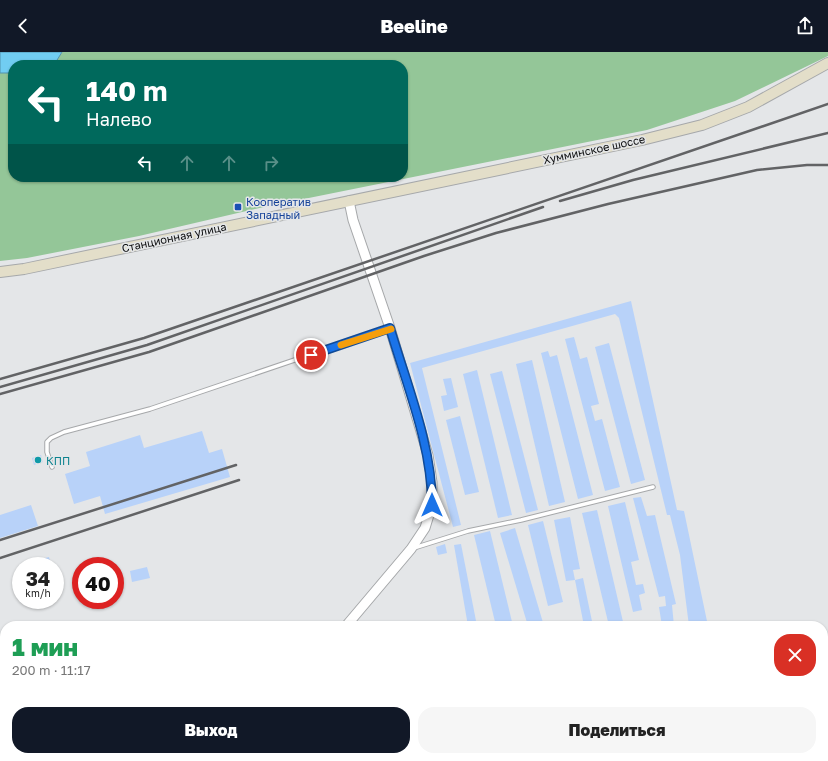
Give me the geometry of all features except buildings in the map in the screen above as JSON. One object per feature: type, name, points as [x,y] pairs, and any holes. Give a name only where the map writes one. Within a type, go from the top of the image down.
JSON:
[{"type":"main road","name":"Хумминское шоссе","points":[[349,201],[635,141],[702,125],[748,107],[828,63]]},
{"type":"main road","name":"Станционная улица","points":[[0,272],[24,269],[349,201]]},
{"type":"street","points":[[349,201],[353,220],[390,328],[428,455],[432,482],[432,505],[425,528],[411,549],[350,621]]},
{"type":"lane","points":[[52,467],[47,452],[46,442],[64,432],[150,409],[390,328]]},
{"type":"lane","points":[[411,549],[468,531],[521,520],[653,487]]},
{"type":"green space","points":[[62,52],[828,52],[828,56],[735,101],[647,130],[408,178],[408,60],[57,60]]},
{"type":"green space","points":[[0,73],[8,73],[8,182],[388,182],[264,207],[139,236],[27,258],[0,261]]},
{"type":"water","points":[[0,52],[62,52],[57,60],[8,60],[8,73],[0,73]]},
{"type":"railway","points":[[0,379],[144,338],[828,104]]},
{"type":"railway","points":[[560,201],[633,180],[828,133]]},
{"type":"railway","points":[[0,394],[149,352],[424,256],[496,233],[608,204],[757,170],[807,165],[828,165]]},
{"type":"railway","points":[[0,387],[147,345],[543,207]]},
{"type":"railway","points":[[0,540],[236,465]]},
{"type":"railway","points":[[0,558],[239,480]]},
{"type":"slow traffic","points":[[341,345],[390,328],[391,329]]},
{"type":"place","name":"Кооператив Западный","points":[[238,207]]},
{"type":"place","name":"КПП","points":[[38,460]]},
{"type":"route","points":[[311,355],[390,328],[428,455],[432,482],[432,505]]}]
